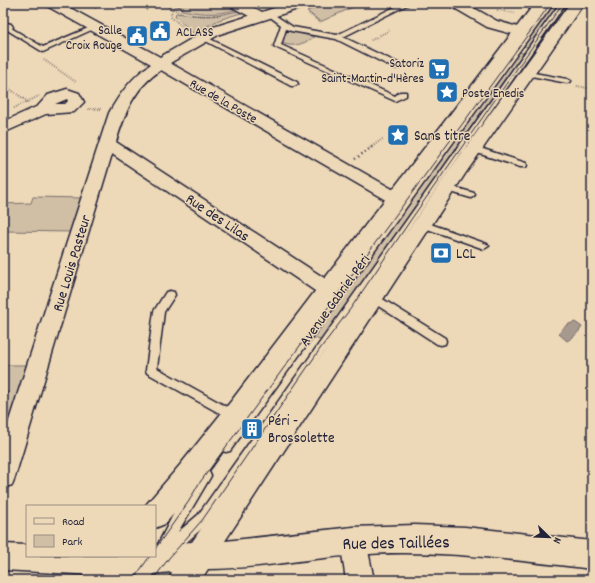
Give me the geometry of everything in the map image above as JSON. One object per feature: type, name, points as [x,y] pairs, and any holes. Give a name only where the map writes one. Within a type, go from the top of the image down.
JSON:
[{"type":"main road","points":[[523,52],[542,3]]},
{"type":"main road","points":[[523,52],[577,3]]},
{"type":"main road","name":"Avenue Gabriel Péri","points":[[184,580],[422,224],[474,149],[523,52]]},
{"type":"main road","name":"Avenue Gabriel Péri","points":[[156,514],[186,479],[234,416],[395,198],[523,52]]},
{"type":"main road","name":"Rue des Taillées","points":[[108,566],[150,569],[200,555],[232,555],[353,541],[415,539],[465,541],[592,555]]},
{"type":"street","name":"Rue de la Poste","points":[[52,3],[160,63],[395,198]]},
{"type":"street","points":[[456,3],[492,24],[523,52]]},
{"type":"street","name":"Rue Louis Pasteur","points":[[3,477],[118,108],[144,75],[160,63],[201,39],[215,32],[299,4]]},
{"type":"street","points":[[241,5],[264,15]]},
{"type":"street","points":[[3,128],[37,103],[69,109],[76,102],[74,96],[67,94]]},
{"type":"street","name":"Rue des Lilas","points":[[108,144],[328,290]]},
{"type":"street","points":[[353,541],[360,580]]},
{"type":"street","points":[[3,557],[108,566]]},
{"type":"lane","points":[[340,35],[408,3]]},
{"type":"lane","points":[[523,52],[551,3]]},
{"type":"lane","points":[[523,52],[563,3]]},
{"type":"lane","points":[[264,15],[291,29],[340,35],[354,45],[397,66]]},
{"type":"lane","points":[[284,26],[277,46],[280,48],[395,99],[403,94]]},
{"type":"lane","points":[[5,27],[43,50],[95,27]]},
{"type":"lane","points":[[201,39],[294,84]]},
{"type":"lane","points":[[523,52],[567,82]]},
{"type":"lane","name":"Avenue Gabriel Péri","points":[[220,455],[523,52]]},
{"type":"lane","name":"Avenue Gabriel Péri","points":[[150,569],[203,519],[320,349],[351,308],[523,52]]},
{"type":"lane","points":[[474,149],[523,165]]},
{"type":"lane","points":[[447,188],[471,195]]},
{"type":"lane","points":[[422,224],[484,246]]},
{"type":"lane","points":[[170,295],[159,311],[151,370],[234,416]]},
{"type":"lane","points":[[373,297],[441,341]]},
{"type":"lane","points":[[150,569],[181,513],[211,467]]},
{"type":"path","points":[[95,8],[107,3]]},
{"type":"path","points":[[139,3],[147,10]]},
{"type":"path","points":[[162,3],[172,9],[202,15],[213,15],[241,5]]},
{"type":"path","points":[[172,9],[185,3]]},
{"type":"path","points":[[299,4],[321,23],[340,35]]},
{"type":"path","points":[[172,9],[171,16],[201,39]]},
{"type":"path","points":[[354,45],[367,42],[390,30]]},
{"type":"path","points":[[43,50],[43,60],[76,81],[67,94]]},
{"type":"path","points":[[3,84],[37,103]]},
{"type":"path","points":[[14,108],[37,103]]},
{"type":"path","points":[[338,165],[384,138]]},
{"type":"green space","points":[[167,3],[233,3],[244,7],[229,12],[198,13],[182,10],[181,7]]},
{"type":"green space","points":[[329,3],[362,3],[320,22],[307,11]]},
{"type":"green space","points":[[553,3],[559,3],[527,47],[522,46]]},
{"type":"green space","points":[[245,9],[247,11],[219,20],[193,33],[175,16],[176,13],[203,16],[218,15]]},
{"type":"green space","points":[[291,31],[314,37],[306,42],[294,45],[282,43],[282,36],[286,32]]},
{"type":"green space","points":[[518,52],[523,53],[321,340],[313,338]]},
{"type":"green space","points":[[33,197],[83,198],[74,232],[3,231],[3,204],[31,203]]},
{"type":"green space","points":[[3,365],[29,365],[3,438]]},
{"type":"shaded area","points":[[575,322],[582,327],[576,335],[567,341],[559,334],[566,326]]},
{"type":"tram line","points":[[156,548],[189,501],[198,485],[551,3]]},
{"type":"tram line","points":[[153,580],[169,558],[203,519],[320,349],[351,308],[412,218],[563,3]]},
{"type":"tram line","points":[[133,580],[149,557]]},
{"type":"place","name":"ACLASS","points":[[160,31]]},
{"type":"place","name":"Salle Croix Rouge","points":[[137,36]]},
{"type":"place","name":"Satoriz Saint-Martin-d'Hères","points":[[439,69]]},
{"type":"place","name":"Poste Enedis","points":[[447,92]]},
{"type":"place","name":"Sans titre","points":[[398,135]]},
{"type":"place","name":"LCL","points":[[441,253]]},
{"type":"place","name":"Péri - Brossolette","points":[[252,429]]}]
